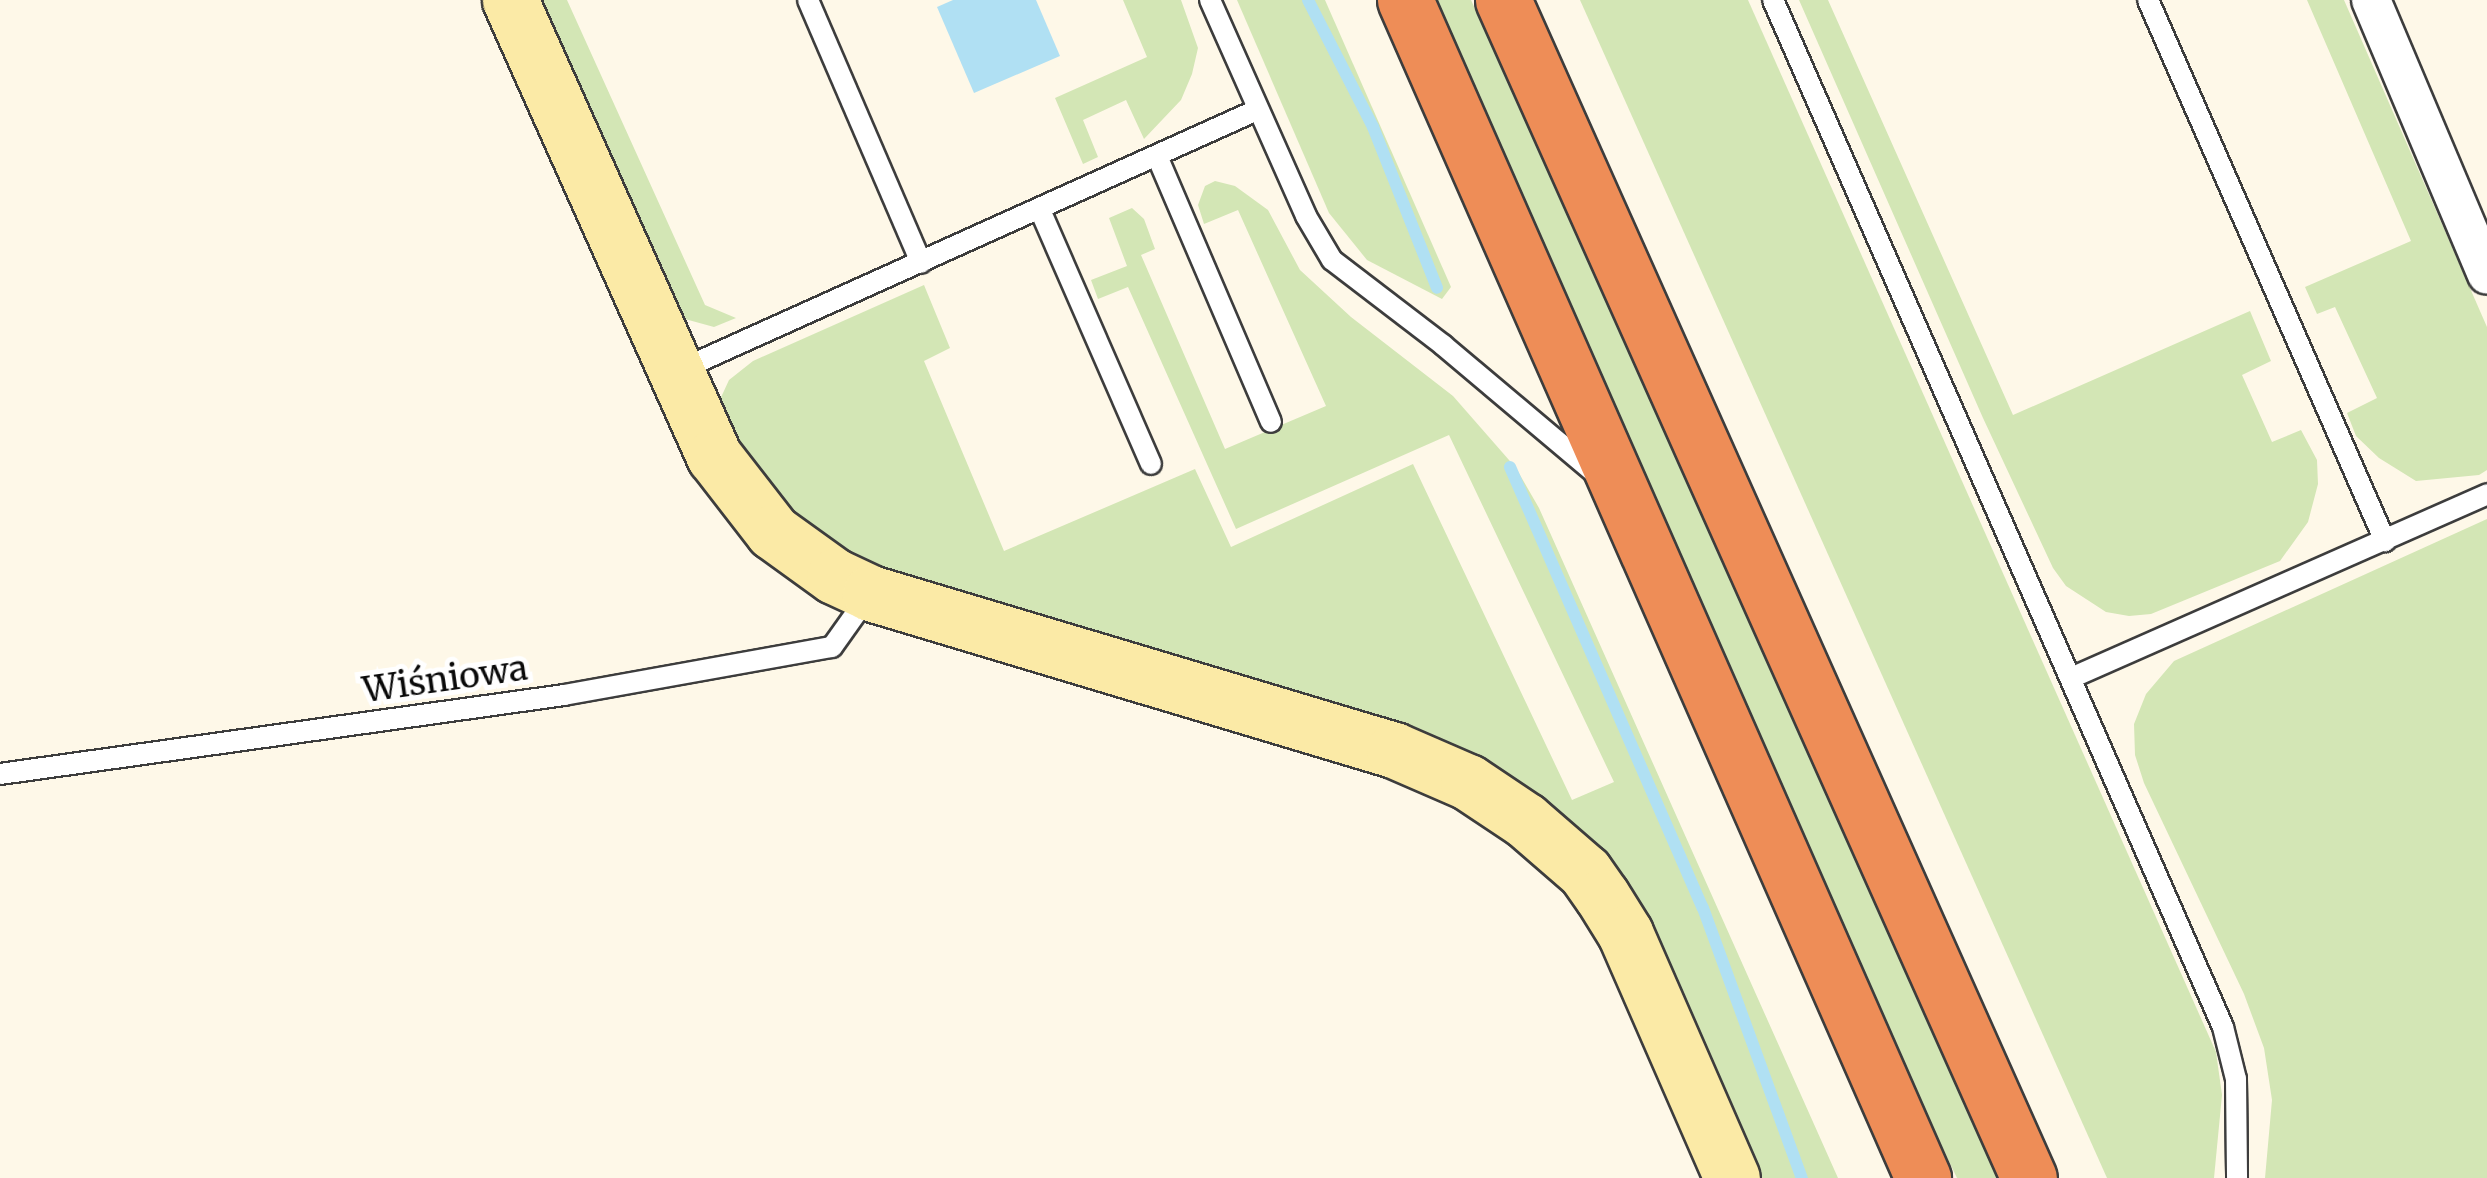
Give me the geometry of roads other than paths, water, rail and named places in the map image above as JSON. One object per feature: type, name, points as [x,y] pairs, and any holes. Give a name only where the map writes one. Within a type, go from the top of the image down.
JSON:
[{"type":"highway","points":[[1405,0],[1923,1178]]},
{"type":"highway","points":[[1504,0],[2029,1178]]},
{"type":"street","points":[[510,0],[714,456],[751,509],[799,554],[870,594],[1394,750],[1482,791],[1585,872],[1602,896],[1625,933],[1732,1178]]},
{"type":"street","points":[[2371,0],[2487,274]]},
{"type":"lane","points":[[808,0],[920,263]]},
{"type":"lane","points":[[1210,0],[1306,216],[1332,260],[1624,496]]},
{"type":"lane","points":[[1773,0],[2073,678],[2231,1049],[2239,1120],[2237,1178]]},
{"type":"lane","points":[[2148,0],[2384,541]]},
{"type":"lane","points":[[675,373],[1257,110]]},
{"type":"lane","points":[[1157,156],[1271,422]]},
{"type":"lane","points":[[1040,210],[1150,464]]},
{"type":"lane","points":[[2073,678],[2487,494]]},
{"type":"lane","name":"Wiśniowa","points":[[0,774],[564,695],[832,647],[870,594]]},
{"type":"water","points":[[953,0],[1036,0],[1060,56],[974,93],[937,7]]},
{"type":"waterway","points":[[1308,0],[1373,127],[1437,288]]},
{"type":"waterway","points":[[1510,467],[1703,908],[1802,1178]]}]
